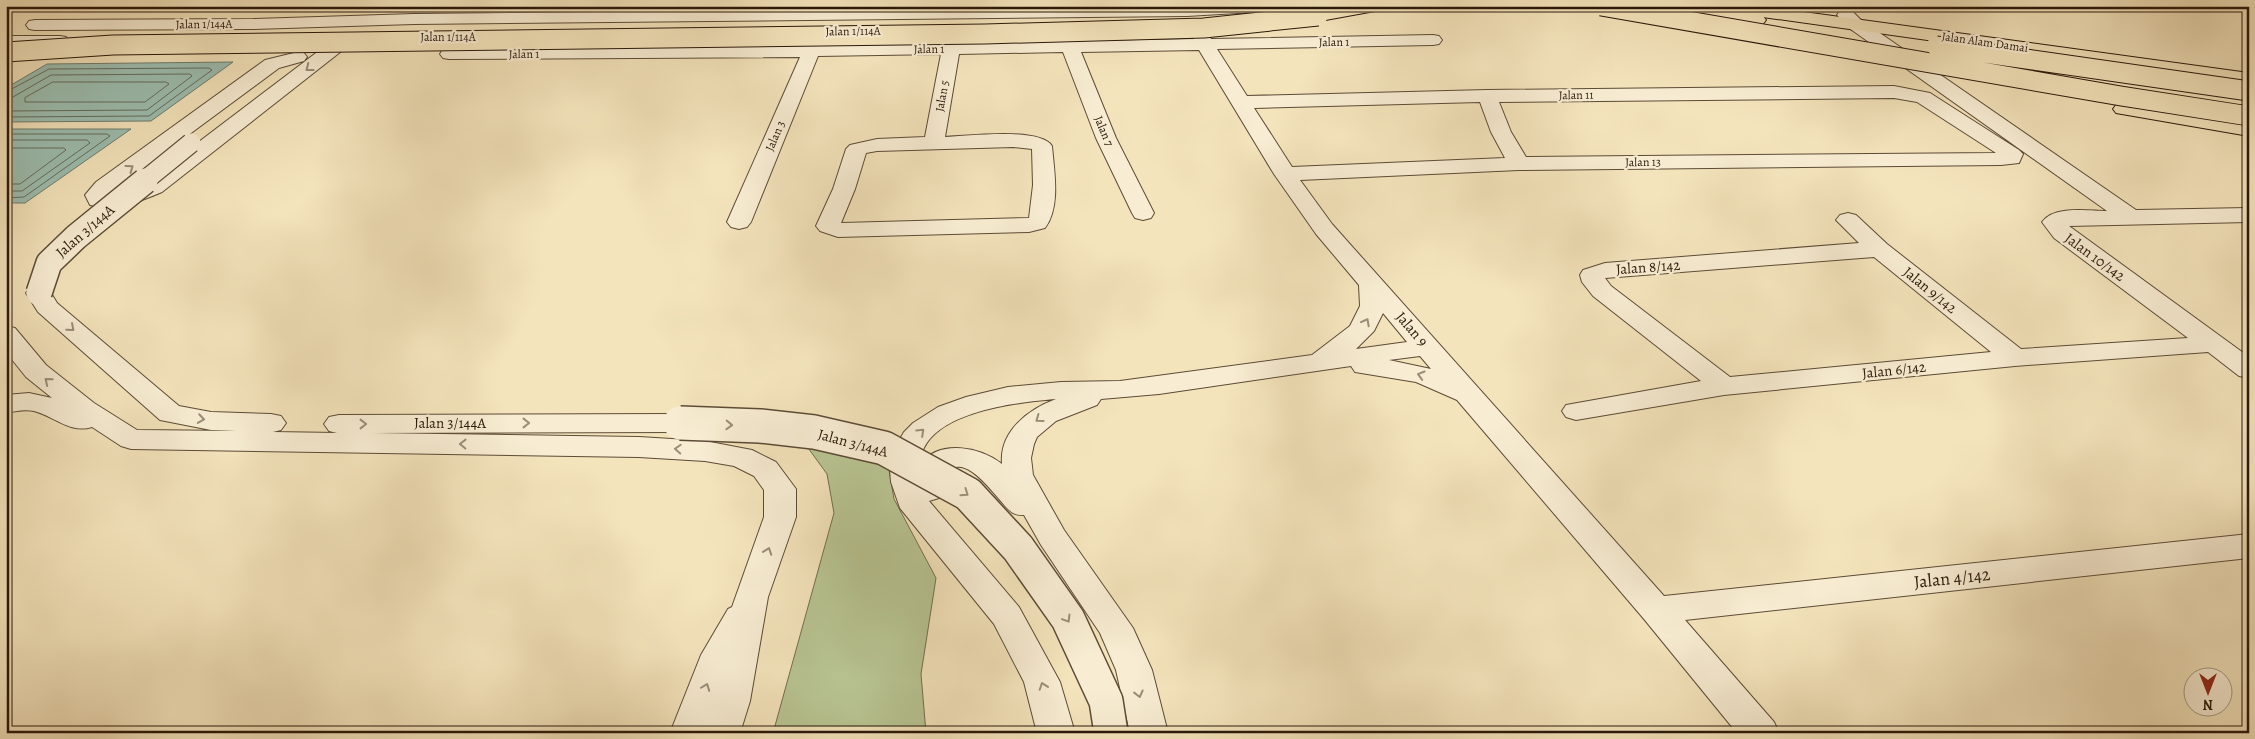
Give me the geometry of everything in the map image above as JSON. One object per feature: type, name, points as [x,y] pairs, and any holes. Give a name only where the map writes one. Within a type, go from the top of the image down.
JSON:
[{"type":"main road","points":[[6,42],[112,44],[984,33],[1195,24],[1276,9],[1311,6]]},
{"type":"main road","points":[[1276,9],[1338,6]]},
{"type":"main road","points":[[6,50],[113,45],[985,34],[1204,28],[1318,16],[1375,6]]},
{"type":"main road","points":[[1601,6],[2249,116]]},
{"type":"main road","points":[[1666,6],[2249,91]]},
{"type":"main road","name":"Jalan Alam Damai","points":[[1720,6],[1851,19],[2249,68]]},
{"type":"main road","name":"Jalan Alam Damai","points":[[1781,6],[1851,19],[2249,79]]},
{"type":"main road","points":[[1631,7],[2249,106]]},
{"type":"main road","points":[[1725,28],[1827,56],[1969,83],[2249,130]]},
{"type":"main road","points":[[6,50],[112,44]]},
{"type":"street","points":[[253,24],[280,6]]},
{"type":"street","points":[[321,38],[298,57],[272,64],[104,187],[96,196],[98,200],[126,199],[154,187],[353,38],[391,29],[414,19],[428,6]]},
{"type":"street","name":"Jalan 1/114A","points":[[6,42],[465,37],[882,23],[1201,35],[1324,19],[1384,6]]},
{"type":"street","name":"Jalan 1/144A","points":[[6,25],[253,24],[414,19],[882,23],[1276,9]]},
{"type":"street","points":[[414,19],[421,28],[442,37]]},
{"type":"street","points":[[1851,19],[2130,217]]},
{"type":"street","name":"Jalan 1","points":[[465,37],[448,54],[1070,47],[1201,35],[1433,40]]},
{"type":"street","name":"Jalan 9","points":[[1201,35],[1285,174],[1324,229],[1656,610],[1760,733]]},
{"type":"street","points":[[6,62],[44,41]]},
{"type":"street","name":"Jalan 7","points":[[1070,47],[1106,138],[1143,213]]},
{"type":"street","name":"Jalan 5","points":[[934,143],[951,49]]},
{"type":"street","name":"Jalan 3","points":[[739,222],[811,51]]},
{"type":"street","name":"Jalan 3/144A","points":[[298,57],[76,237],[49,263],[39,293],[47,307],[170,414],[211,421],[281,424],[680,423],[760,426],[814,432],[884,448],[968,494],[1018,548],[1068,619],[1106,701],[1111,733]]},
{"type":"street","name":"Jalan 11","points":[[1241,102],[1487,96],[1894,92],[1923,97],[2012,154],[2011,158],[2001,159]]},
{"type":"street","points":[[1487,96],[1500,132],[1519,164]]},
{"type":"street","points":[[1013,141],[1030,142],[1042,146],[1044,185],[1040,220],[1037,223],[1028,225],[838,230],[828,226],[844,189],[857,149],[878,145],[934,143],[1013,141]]},
{"type":"street","name":"Jalan 13","points":[[1285,174],[1519,164],[2001,159]]},
{"type":"street","name":"Jalan 10/142","points":[[2249,215],[2060,219],[2054,222],[2062,233],[2249,370]]},
{"type":"street","name":"Jalan 9/142","points":[[1848,220],[1880,249],[2015,358]]},
{"type":"street","name":"Jalan 8/142","points":[[1724,386],[1602,291],[1594,282],[1592,274],[1605,270],[1880,249]]},
{"type":"street","points":[[1316,362],[1347,345],[1364,327],[1373,308],[1371,281]]},
{"type":"street","points":[[6,334],[36,371],[84,409],[131,439]]},
{"type":"street","name":"Jalan 6/142","points":[[1576,411],[1724,386],[2015,358],[2214,344]]},
{"type":"street","points":[[1056,733],[1042,682],[1007,616],[960,563],[916,508],[906,486],[904,465],[910,443],[936,420],[971,405],[1052,390],[1117,390],[1427,347]]},
{"type":"street","points":[[1316,362],[1401,370],[1425,375],[1450,386],[1479,406]]},
{"type":"street","points":[[1117,390],[1055,408],[1032,424],[1022,439],[1016,463],[1018,475],[1052,537],[1115,628],[1134,670],[1149,733]]},
{"type":"street","points":[[6,404],[18,401],[39,402],[76,419],[131,439]]},
{"type":"street","name":"Jalan 3/144A","points":[[131,439],[639,447],[706,450],[741,457],[765,469],[780,489],[780,517],[751,597],[719,655],[688,733]]},
{"type":"street","points":[[960,563],[926,484],[928,474],[936,464],[951,458],[970,458],[984,464],[998,476],[1052,537]]},
{"type":"street","name":"Jalan 4/142","points":[[1656,610],[2246,549]]},
{"type":"street","name":"Jalan 3/144A","points":[[721,733],[731,701],[751,597]]},
{"type":"green space","points":[[803,441],[887,458],[894,499],[936,578],[921,674],[926,733],[773,733],[834,513],[827,474]]},
{"type":"water","points":[[233,62],[151,121],[6,122],[6,88],[47,64]]},
{"type":"water","points":[[6,129],[131,129],[25,203],[6,203]]}]
